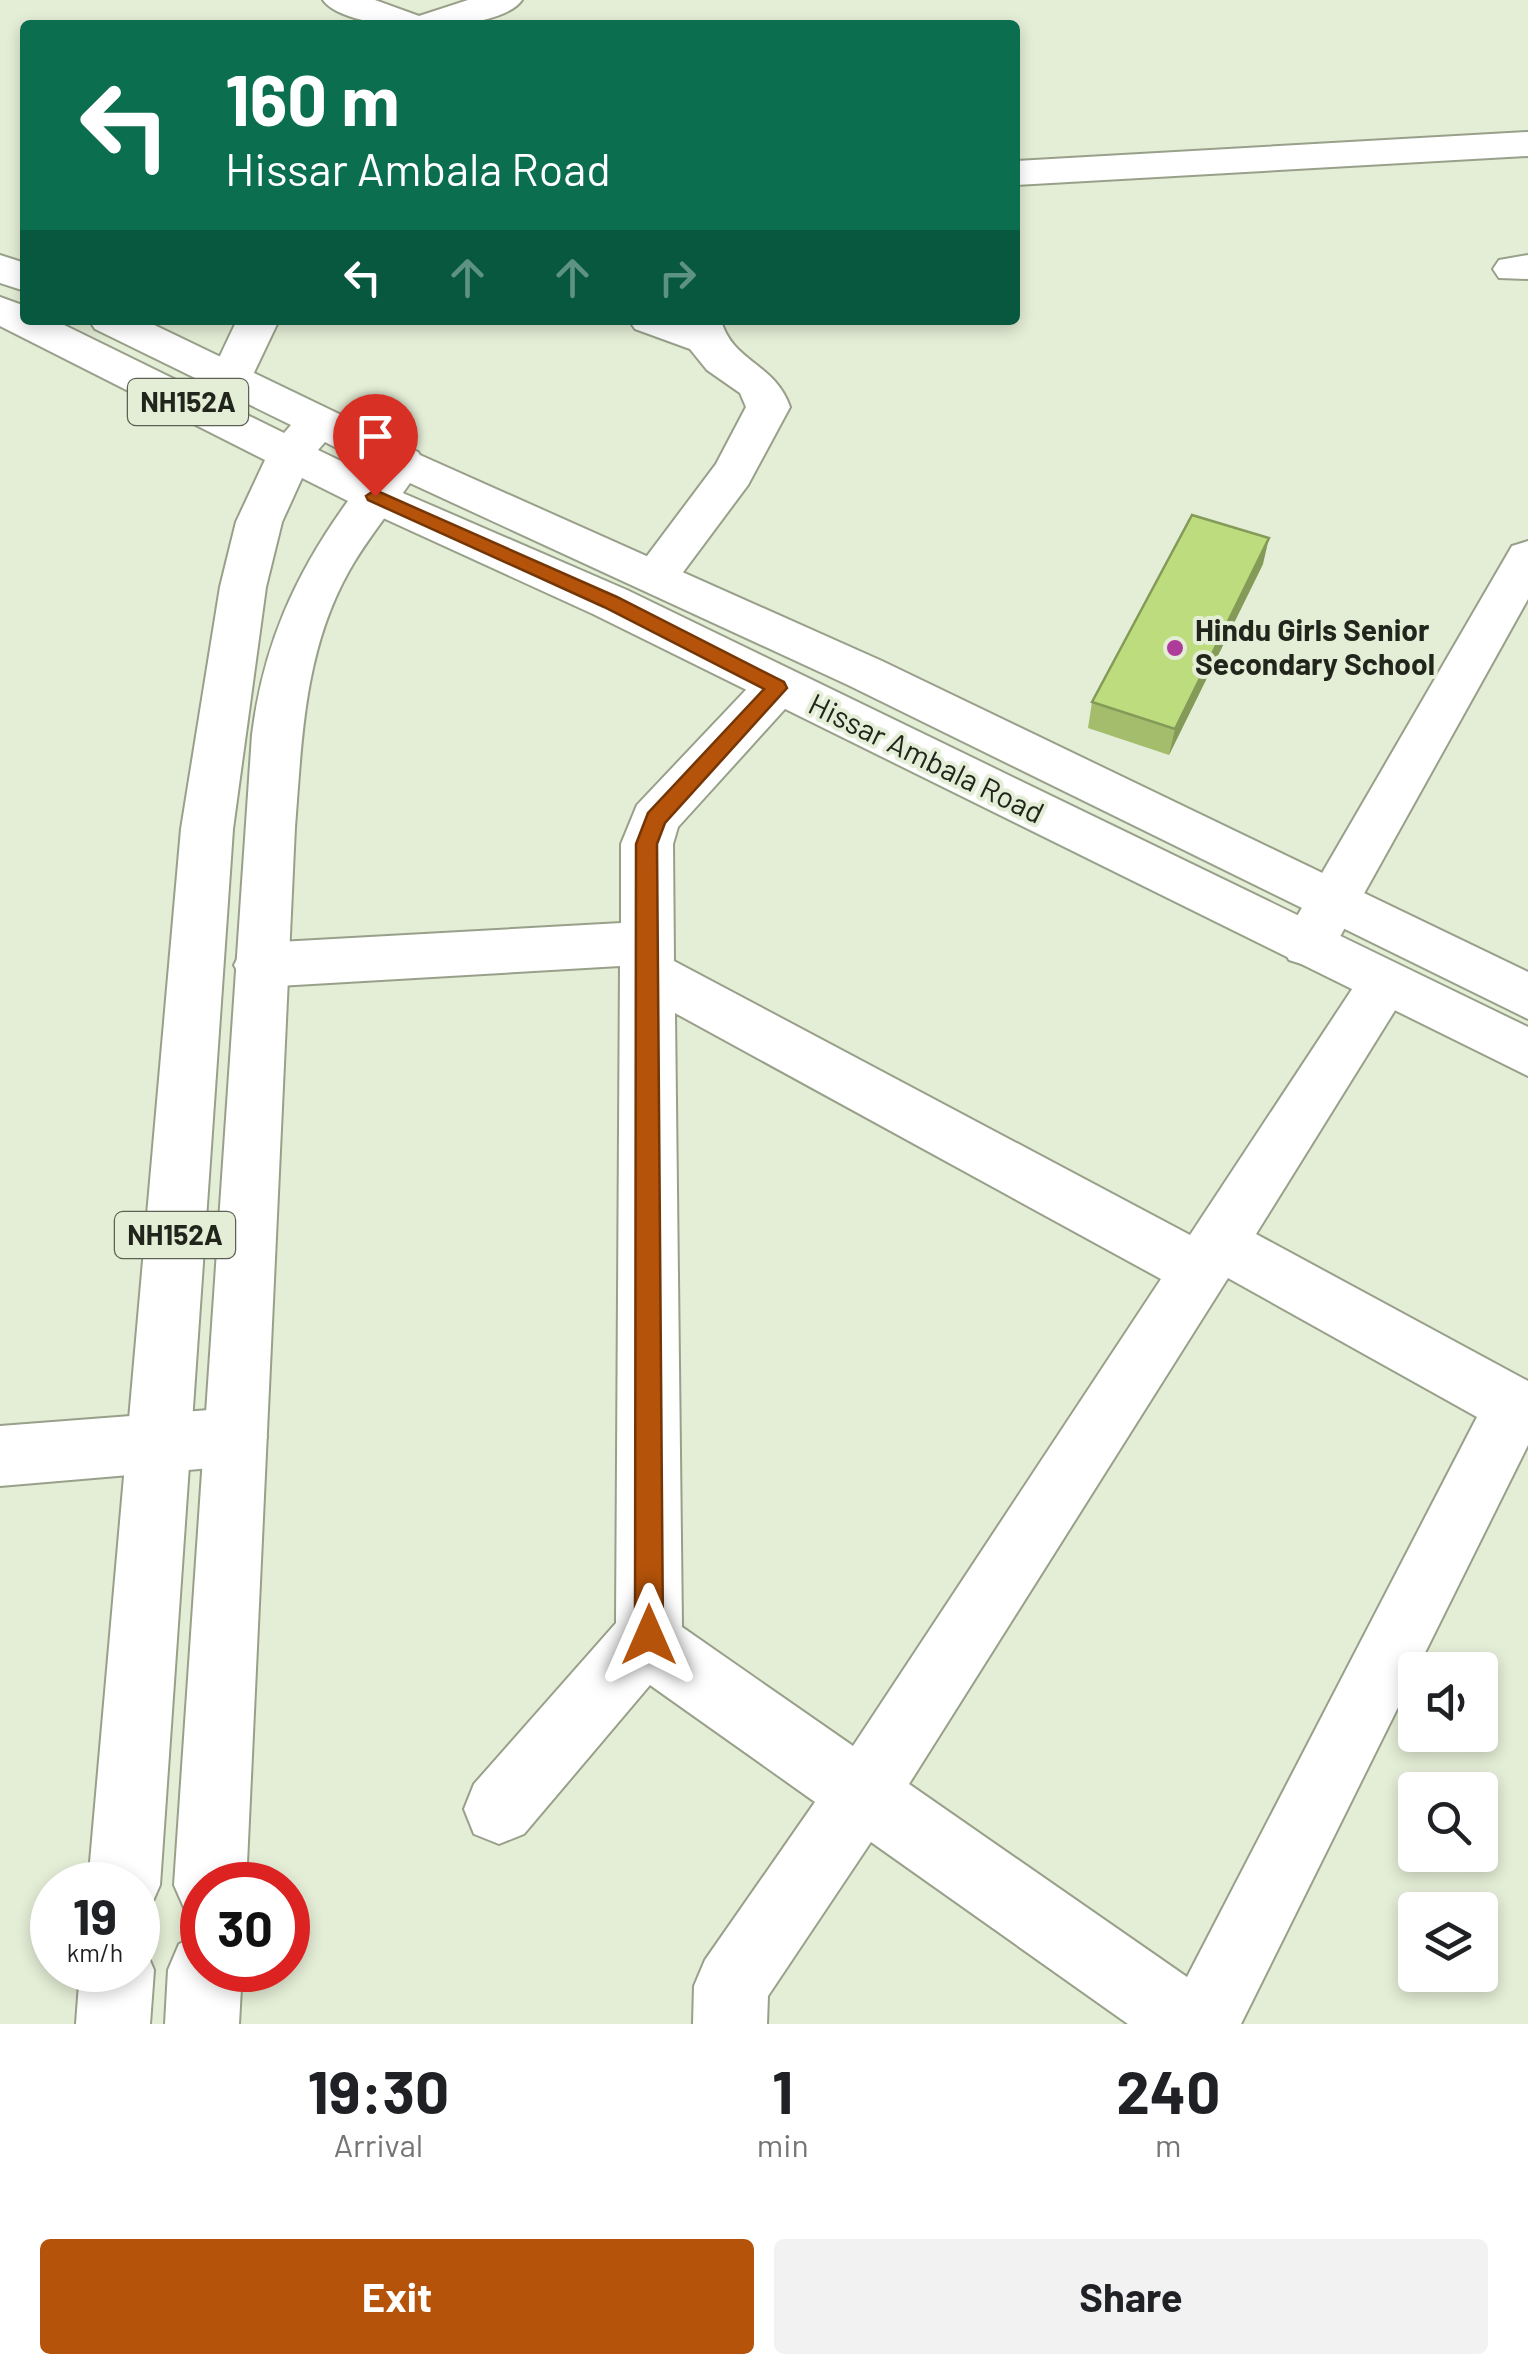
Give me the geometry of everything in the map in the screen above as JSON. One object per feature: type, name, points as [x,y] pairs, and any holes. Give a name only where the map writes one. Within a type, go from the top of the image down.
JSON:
[{"type":"main road","points":[[342,0],[396,20]]},
{"type":"main road","points":[[443,20],[504,0]]},
{"type":"main road","points":[[1020,174],[1528,144]]},
{"type":"main road","name":"Hissar Ambala Road","points":[[39,325],[223,396],[318,421],[389,479],[610,602],[777,688],[1528,1053]]},
{"type":"main road","name":"Hissar Ambala Road","points":[[117,325],[223,396],[289,456],[389,479],[655,576],[865,673],[1528,998]]},
{"type":"main road","points":[[223,396],[256,325]]},
{"type":"main road","points":[[655,576],[713,502],[768,408],[761,388],[714,355],[702,329]]},
{"type":"main road","name":"NH152A","points":[[126,1862],[207,829],[243,587],[259,522],[289,456],[318,421]]},
{"type":"main road","name":"NH152A","points":[[211,1862],[269,826],[293,646],[312,597],[389,479]]},
{"type":"main road","points":[[1308,945],[1528,557]]},
{"type":"main road","points":[[499,1810],[646,1642],[650,1628],[647,844],[655,819],[777,688]]},
{"type":"main road","points":[[261,965],[646,957],[1208,1256],[1521,1410],[1202,2024]]},
{"type":"main road","points":[[730,2024],[731,1986],[861,1796],[1384,983]]},
{"type":"main road","points":[[0,1456],[235,1437]]},
{"type":"main road","points":[[646,1642],[1192,2024]]},
{"type":"main road","points":[[113,2024],[115,1992]]},
{"type":"main road","points":[[202,2024],[204,1992]]},
{"type":"building","points":[[1192,515],[1269,538],[1175,729],[1092,702]]},
{"type":"place","name":"Hindu Girls Senior Secondary School","points":[[1175,648]]},
{"type":"route","points":[[375,496],[610,602],[777,688],[655,819],[647,844],[649,1635]]}]
